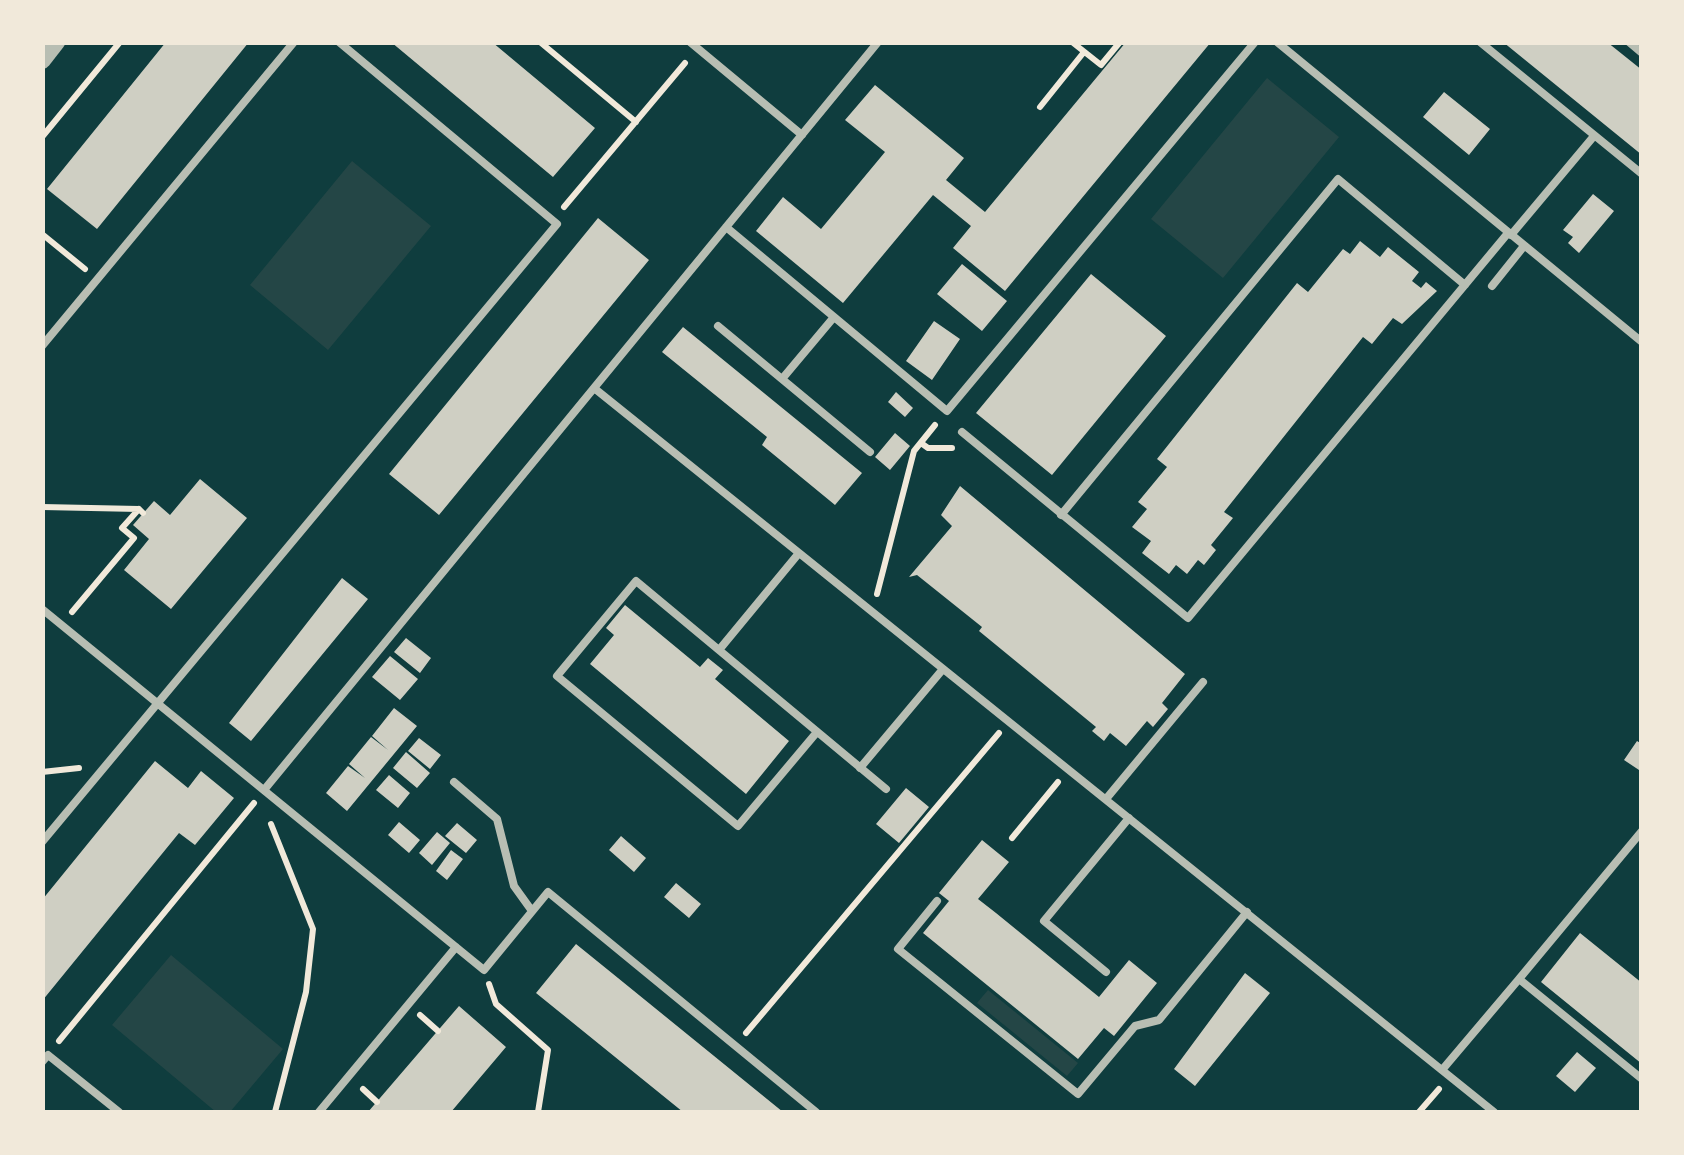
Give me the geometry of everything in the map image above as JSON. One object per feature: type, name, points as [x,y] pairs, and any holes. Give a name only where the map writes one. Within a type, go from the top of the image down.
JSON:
[{"type":"street","points":[[42,60],[56,42]]},
{"type":"lane","points":[[42,346],[294,42]]},
{"type":"lane","points":[[42,842],[557,224],[339,42]]},
{"type":"lane","points":[[264,790],[878,42]]},
{"type":"lane","points":[[726,227],[947,411],[1255,42]]},
{"type":"lane","points":[[1277,42],[1642,342]]},
{"type":"lane","points":[[1480,42],[1642,174]]},
{"type":"lane","points":[[1629,42],[1642,53]]},
{"type":"lane","points":[[693,45],[802,135]]},
{"type":"lane","points":[[962,432],[1188,618],[1465,284],[1594,136]]},
{"type":"lane","points":[[1061,515],[1338,179],[1465,284]]},
{"type":"lane","points":[[1492,286],[1524,246]]},
{"type":"lane","points":[[782,379],[834,317]]},
{"type":"lane","points":[[718,326],[870,452]]},
{"type":"lane","points":[[594,388],[1494,1112]]},
{"type":"lane","points":[[718,650],[799,553]]},
{"type":"lane","points":[[817,732],[738,826],[557,676],[636,582],[817,732],[886,790]]},
{"type":"lane","points":[[42,609],[484,970],[548,892],[816,1112]]},
{"type":"lane","points":[[860,768],[943,669]]},
{"type":"lane","points":[[1106,799],[1202,682]]},
{"type":"lane","points":[[454,782],[498,818],[514,886],[532,911]]},
{"type":"lane","points":[[1106,972],[1044,921],[1130,818]]},
{"type":"lane","points":[[1445,1073],[1642,831]]},
{"type":"lane","points":[[937,901],[898,949],[1078,1094],[1135,1026],[1159,1020],[1247,912]]},
{"type":"lane","points":[[319,1112],[456,947]]},
{"type":"lane","points":[[1519,979],[1642,1079]]},
{"type":"lane","points":[[45,1058],[119,1112]]},
{"type":"path","points":[[42,137],[120,42]]},
{"type":"path","points":[[540,42],[636,122]]},
{"type":"path","points":[[1072,42],[1100,65],[1120,42]]},
{"type":"path","points":[[553,220],[636,122],[693,45]]},
{"type":"path","points":[[1040,107],[1084,52]]},
{"type":"path","points":[[42,234],[98,280]]},
{"type":"path","points":[[866,607],[881,590],[914,451],[947,411]]},
{"type":"path","points":[[42,507],[141,512],[122,528],[134,538],[62,625]]},
{"type":"path","points":[[735,1046],[1009,721]]},
{"type":"path","points":[[1012,838],[1069,769]]},
{"type":"path","points":[[45,1058],[260,795],[313,930],[306,992],[275,1112]]},
{"type":"path","points":[[484,970],[496,1004],[548,1050],[538,1112]]},
{"type":"path","points":[[1419,1112],[1445,1073]]},
{"type":"shaded area","points":[[1267,78],[1339,137],[1223,278],[1151,219]]},
{"type":"shaded area","points":[[352,161],[431,226],[328,350],[250,285]]},
{"type":"shaded area","points":[[171,955],[283,1049],[230,1112],[216,1112],[112,1025]]},
{"type":"shaded area","points":[[988,990],[1078,1063],[1067,1076],[977,1003]]},
{"type":"building","points":[[166,42],[249,42],[97,229],[47,189]]},
{"type":"building","points":[[391,42],[492,42],[595,128],[553,177]]},
{"type":"building","points":[[1126,42],[1211,42],[1005,291],[953,248],[971,226],[933,195],[843,303],[756,231],[783,197],[821,229],[885,152],[845,120],[875,85],[964,158],[946,180],[985,212]]},
{"type":"building","points":[[1503,42],[1607,42],[1642,70],[1642,155]]},
{"type":"building","points":[[1444,92],[1490,129],[1469,155],[1423,117]]},
{"type":"building","points":[[1593,194],[1614,211],[1579,253],[1568,243],[1573,237],[1563,230]]},
{"type":"building","points":[[598,218],[649,260],[439,515],[389,474]]},
{"type":"building","points":[[1360,241],[1380,257],[1388,247],[1419,272],[1412,281],[1421,288],[1426,282],[1437,291],[1402,324],[1393,318],[1372,344],[1363,337],[1224,512],[1233,518],[1211,545],[1216,550],[1204,565],[1198,560],[1187,574],[1176,565],[1169,574],[1142,553],[1151,541],[1132,527],[1147,509],[1138,502],[1167,467],[1157,459],[1297,283],[1308,292],[1343,249],[1350,254]]},
{"type":"building","points":[[962,264],[1007,301],[982,331],[937,294]]},
{"type":"building","points":[[1091,274],[1166,336],[1052,475],[976,413]]},
{"type":"building","points":[[934,321],[960,339],[932,380],[906,361]]},
{"type":"building","points":[[683,327],[862,473],[835,505],[762,445],[767,437],[662,352]]},
{"type":"building","points":[[896,392],[913,408],[905,417],[888,402]]},
{"type":"building","points":[[895,433],[910,446],[890,470],[875,457]]},
{"type":"building","points":[[200,479],[247,518],[171,609],[124,570],[149,539],[133,525],[154,501],[170,515]]},
{"type":"building","points":[[960,486],[1185,674],[1162,703],[1168,709],[1153,727],[1147,721],[1126,746],[1110,733],[1104,741],[1092,731],[1096,727],[979,631],[982,627],[917,575],[909,577],[952,526],[941,515]]},
{"type":"building","points":[[342,578],[368,599],[251,741],[229,723]]},
{"type":"building","points":[[625,605],[700,667],[708,658],[723,670],[715,679],[789,741],[746,794],[590,664],[614,635],[606,628]]},
{"type":"building","points":[[406,638],[431,658],[420,673],[394,652]]},
{"type":"building","points":[[390,656],[418,679],[400,700],[372,677]]},
{"type":"building","points":[[394,708],[417,726],[347,811],[326,793],[348,766],[365,778],[349,764],[371,737],[388,750],[372,736]]},
{"type":"building","points":[[419,738],[441,755],[430,769],[408,751]]},
{"type":"building","points":[[1637,741],[1642,744],[1642,772],[1624,760]]},
{"type":"building","points":[[406,752],[430,773],[417,788],[393,768]]},
{"type":"building","points":[[155,761],[188,788],[201,771],[234,798],[195,845],[179,833],[42,1001],[42,900]]},
{"type":"building","points":[[389,775],[410,793],[398,808],[376,790]]},
{"type":"building","points":[[906,788],[929,807],[899,843],[876,824]]},
{"type":"building","points":[[399,822],[420,840],[409,853],[388,835]]},
{"type":"building","points":[[457,823],[477,840],[466,853],[445,836]]},
{"type":"building","points":[[437,832],[450,843],[432,865],[419,853]]},
{"type":"building","points":[[621,836],[646,858],[634,872],[609,850]]},
{"type":"building","points":[[982,840],[1009,862],[978,899],[1099,997],[1129,960],[1157,983],[1114,1036],[1104,1028],[1078,1059],[923,933],[949,901],[939,893]]},
{"type":"building","points":[[451,850],[463,859],[447,880],[436,871]]},
{"type":"building","points":[[676,883],[701,904],[689,918],[664,897]]},
{"type":"building","points":[[1580,933],[1642,983],[1642,1064],[1541,982]]},
{"type":"building","points":[[576,944],[783,1112],[683,1112],[536,993]]},
{"type":"building","points":[[1245,973],[1270,993],[1195,1086],[1174,1069]]},
{"type":"building","points":[[459,1006],[506,1047],[451,1112],[368,1112]]},
{"type":"building","points":[[1577,1052],[1596,1068],[1575,1092],[1556,1076]]}]
